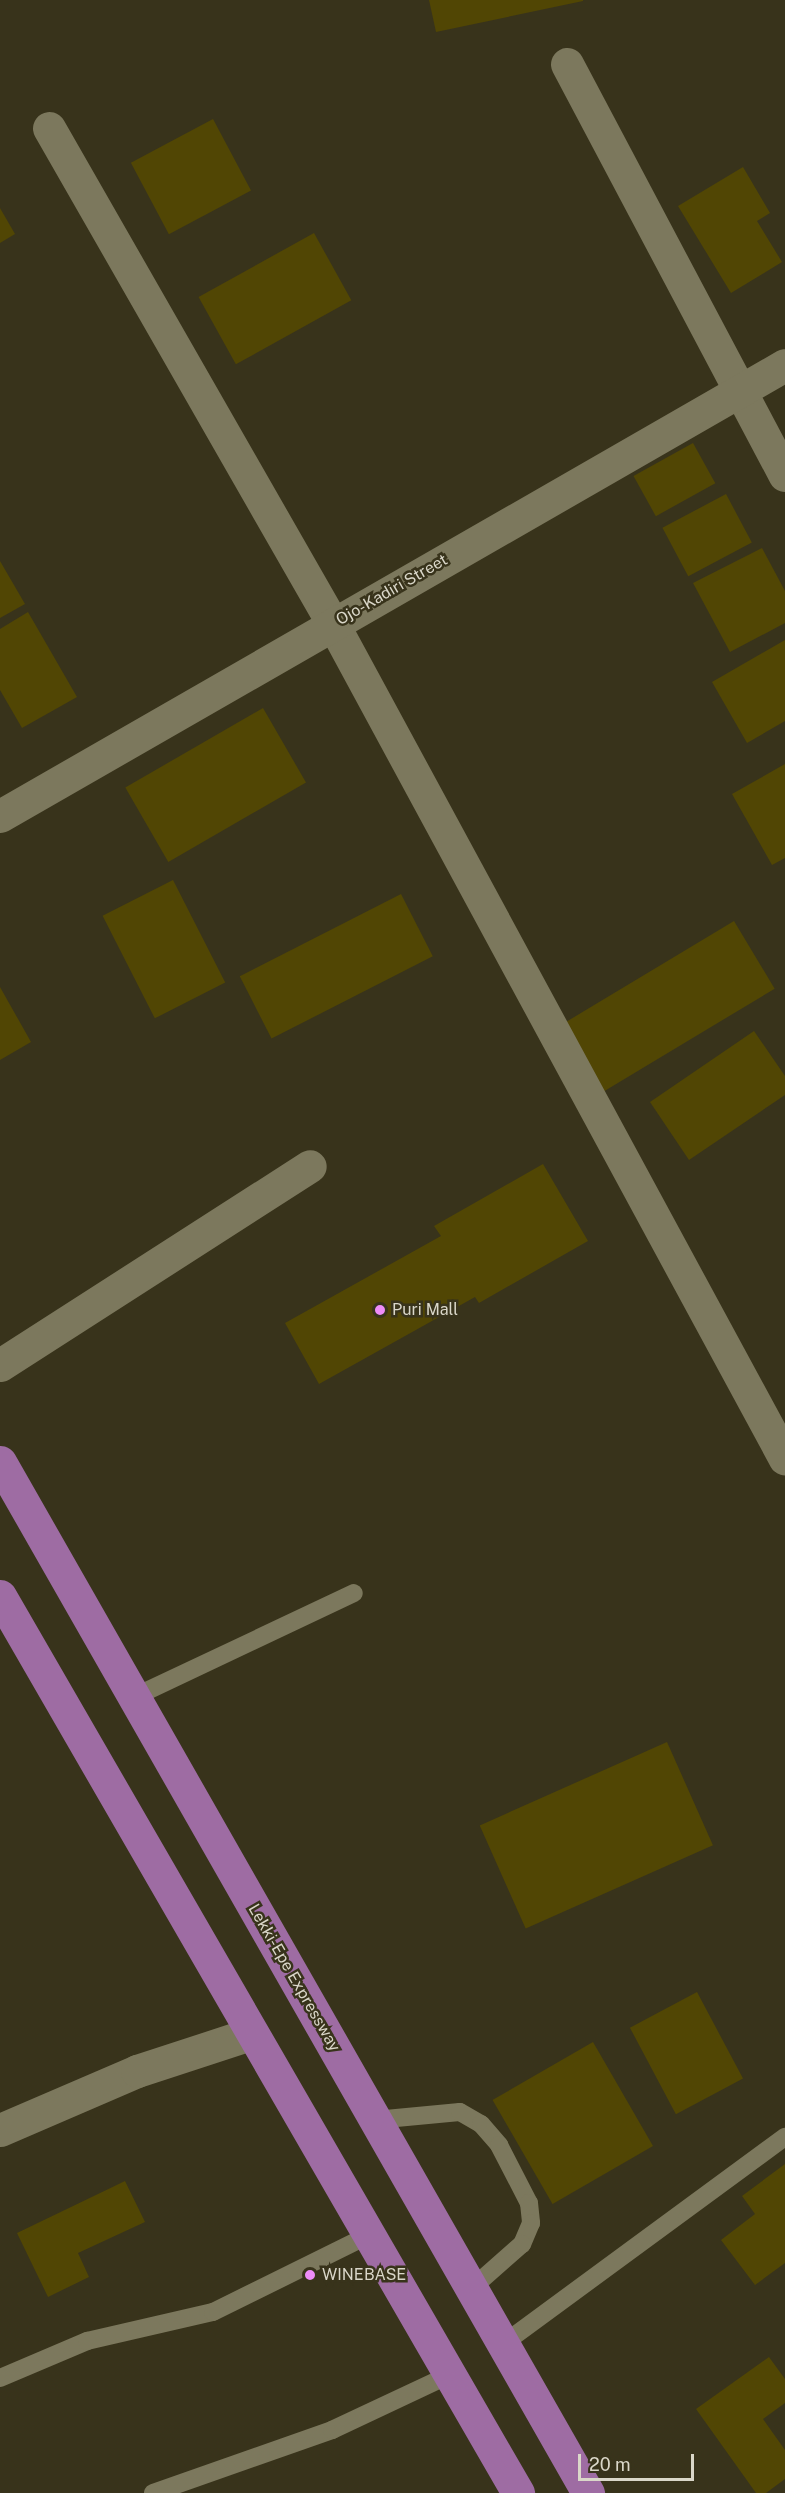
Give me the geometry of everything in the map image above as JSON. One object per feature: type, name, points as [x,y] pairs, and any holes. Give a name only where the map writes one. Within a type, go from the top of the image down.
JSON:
[{"type":"highway","name":"Lekki-Epe Expressway","points":[[0,1462],[588,2493]]},
{"type":"highway","points":[[0,1596],[250,2034],[518,2493]]},
{"type":"street","points":[[567,64],[737,392],[785,475]]},
{"type":"street","points":[[49,128],[333,624],[785,1459]]},
{"type":"street","name":"Ojo-Kadiri Street","points":[[0,816],[785,365]]},
{"type":"street","points":[[0,1365],[310,1166]]},
{"type":"street","points":[[0,2130],[137,2071],[250,2034]]},
{"type":"lane","points":[[134,1697],[354,1593]]},
{"type":"lane","points":[[375,2120],[460,2112],[482,2124],[499,2145],[529,2203],[531,2223],[522,2244],[471,2289]]},
{"type":"lane","points":[[503,2344],[785,2137]]},
{"type":"lane","points":[[0,2378],[87,2341],[213,2312],[368,2236]]},
{"type":"lane","points":[[153,2493],[332,2430],[449,2375]]},
{"type":"building","points":[[429,0],[583,0],[583,1],[436,32]]},
{"type":"building","points":[[213,119],[251,191],[169,234],[131,163]]},
{"type":"building","points":[[743,167],[770,213],[757,221],[782,262],[731,293],[678,206]]},
{"type":"building","points":[[0,208],[15,234],[0,243]]},
{"type":"building","points":[[314,233],[351,300],[236,364],[199,297]]},
{"type":"building","points":[[693,443],[715,483],[656,516],[634,476]]},
{"type":"building","points":[[726,494],[752,543],[688,576],[662,528]]},
{"type":"building","points":[[762,548],[785,591],[785,623],[730,652],[693,583]]},
{"type":"building","points":[[0,561],[25,604],[0,618]]},
{"type":"building","points":[[28,612],[77,697],[22,728],[0,690],[0,629]]},
{"type":"building","points":[[785,640],[785,721],[747,743],[712,682]]},
{"type":"building","points":[[263,708],[306,782],[168,862],[125,788]]},
{"type":"building","points":[[785,764],[785,858],[772,865],[732,794]]},
{"type":"building","points":[[173,880],[225,982],[155,1018],[103,916]]},
{"type":"building","points":[[401,894],[433,956],[272,1039],[240,976]]},
{"type":"building","points":[[734,921],[775,989],[604,1091],[563,1023]]},
{"type":"building","points":[[0,987],[31,1042],[0,1060]]},
{"type":"building","points":[[754,1031],[785,1076],[785,1095],[689,1160],[650,1102]]},
{"type":"building","points":[[543,1164],[588,1241],[479,1303],[475,1297],[319,1384],[285,1323],[441,1236],[434,1226]]},
{"type":"building","points":[[667,1742],[713,1845],[526,1929],[480,1825]]},
{"type":"building","points":[[697,1992],[743,2079],[676,2114],[630,2028]]},
{"type":"building","points":[[593,2042],[653,2146],[553,2204],[493,2100]]},
{"type":"building","points":[[785,2164],[785,2263],[755,2285],[721,2240],[755,2214],[742,2196]]},
{"type":"building","points":[[125,2181],[145,2222],[78,2253],[89,2277],[48,2297],[17,2233]]},
{"type":"building","points":[[769,2357],[785,2379],[785,2403],[763,2419],[785,2450],[785,2479],[766,2493],[756,2493],[696,2409]]},
{"type":"place","name":"Puri Mall","points":[[380,1310]]},
{"type":"place","name":"WINEBASE","points":[[310,2275]]}]
